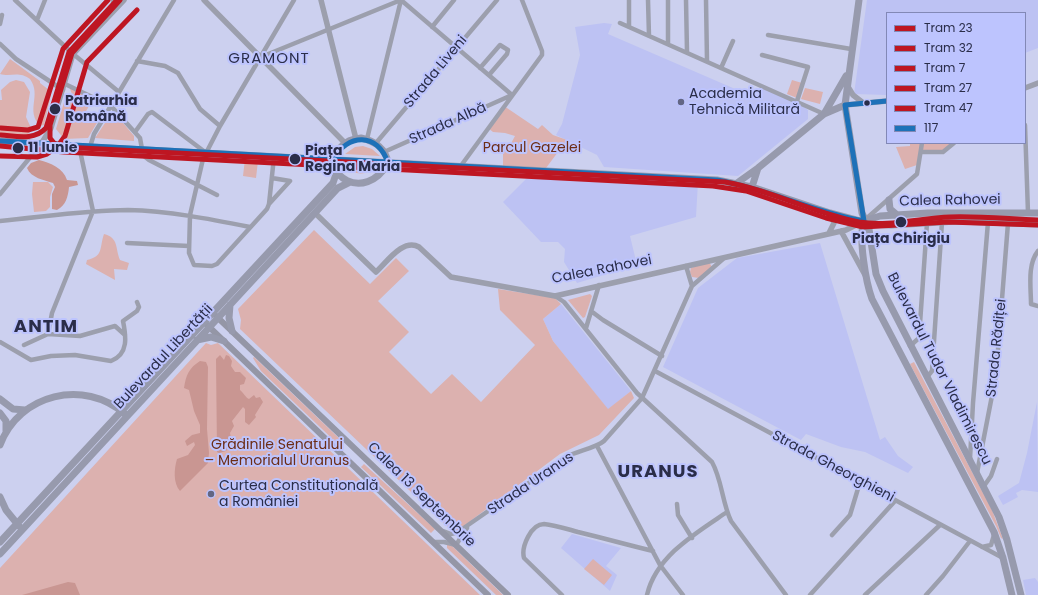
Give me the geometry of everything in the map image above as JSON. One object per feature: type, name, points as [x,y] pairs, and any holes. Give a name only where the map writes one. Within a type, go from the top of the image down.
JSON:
[{"type":"main road","points":[[0,141],[737,183],[830,213],[864,221],[845,105],[851,49],[859,0]]},
{"type":"main road","points":[[824,114],[848,72]]},
{"type":"main road","points":[[737,183],[758,168],[824,114],[845,105]]},
{"type":"main road","points":[[356,139],[376,143],[384,152],[388,163],[379,176],[372,181],[364,183],[350,182],[337,171],[334,160],[337,152],[345,143],[356,139]]},
{"type":"main road","points":[[29,143],[34,154]]},
{"type":"main road","points":[[752,187],[758,168]]},
{"type":"main road","name":"Bulevardul Libertății","points":[[0,554],[19,527],[207,325],[333,183],[337,171]]},
{"type":"main road","name":"Bulevardul Libertății","points":[[216,315],[230,305],[338,188],[350,182]]},
{"type":"main road","points":[[889,200],[890,209],[897,215]]},
{"type":"main road","name":"Calea Rahovei","points":[[864,221],[880,216],[945,212],[1038,214]]},
{"type":"main road","name":"Calea Rahovei","points":[[864,221],[878,225],[942,222],[1038,224]]},
{"type":"main road","name":"Bulevardul Tudor Vladimirescu","points":[[864,221],[862,230],[866,278],[872,299],[994,532],[1003,558],[1012,595]]},
{"type":"main road","name":"Bulevardul Tudor Vladimirescu","points":[[864,221],[869,229],[879,283],[910,346],[984,486],[1003,526],[1021,595]]},
{"type":"main road","points":[[230,305],[229,318],[232,331]]},
{"type":"main road","name":"Calea 13 Septembrie","points":[[216,315],[508,595]]},
{"type":"main road","name":"Bulevardul Libertății","points":[[124,413],[197,340],[207,325]]},
{"type":"main road","name":"Calea 13 Septembrie","points":[[207,325],[488,595]]},
{"type":"main road","points":[[197,340],[208,337],[224,341]]},
{"type":"main road","points":[[906,362],[916,357]]},
{"type":"main road","points":[[0,445],[6,431],[17,417],[26,410],[50,397],[75,394],[100,399],[124,413]]},
{"type":"main road","points":[[0,399],[13,409],[26,410]]},
{"type":"main road","points":[[0,413],[6,421],[6,431]]},
{"type":"main road","points":[[343,455],[352,446]]},
{"type":"main road","points":[[356,469],[366,459]]},
{"type":"main road","points":[[0,497],[6,510],[19,527]]},
{"type":"main road","name":"Bulevardul Libertății","points":[[0,542],[19,527]]},
{"type":"street","points":[[15,0],[73,54],[119,92]]},
{"type":"street","points":[[37,20],[45,0]]},
{"type":"street","points":[[113,0],[113,10]]},
{"type":"street","points":[[0,194],[34,154],[51,128],[73,54],[124,0]]},
{"type":"street","points":[[90,147],[94,134],[174,0]]},
{"type":"street","points":[[204,0],[345,143]]},
{"type":"street","points":[[272,178],[290,180],[216,264],[212,266],[194,265],[190,255],[189,246],[190,215],[196,186],[206,152],[294,0]]},
{"type":"street","points":[[321,0],[356,139]]},
{"type":"street","points":[[261,57],[401,0]]},
{"type":"street","points":[[401,0],[512,95]]},
{"type":"street","points":[[367,140],[401,0]]},
{"type":"street","points":[[432,27],[454,0]]},
{"type":"street","name":"Strada Liveni","points":[[376,143],[496,0]]},
{"type":"street","points":[[460,167],[542,55],[542,51],[522,0]]},
{"type":"street","points":[[629,0],[629,27]]},
{"type":"street","points":[[648,0],[649,36]]},
{"type":"street","points":[[668,0],[668,44]]},
{"type":"street","points":[[686,0],[687,52]]},
{"type":"street","points":[[706,0],[707,61]]},
{"type":"street","points":[[0,24],[2,15]]},
{"type":"street","points":[[620,23],[798,101],[824,114]]},
{"type":"street","points":[[768,35],[851,49]]},
{"type":"street","points":[[721,68],[733,41]]},
{"type":"street","points":[[0,44],[16,59],[63,90]]},
{"type":"street","points":[[480,68],[500,45],[508,50],[489,76]]},
{"type":"street","points":[[762,55],[808,67],[798,101]]},
{"type":"street","points":[[137,61],[165,66],[178,73],[200,109],[220,126]]},
{"type":"street","points":[[847,81],[853,95],[862,102]]},
{"type":"street","points":[[1026,88],[1038,83]]},
{"type":"street","points":[[65,84],[111,106],[140,138],[139,149],[149,160],[196,186],[217,195]]},
{"type":"street","name":"Strada Albă","points":[[384,152],[512,95]]},
{"type":"street","points":[[845,105],[862,102],[886,101]]},
{"type":"street","points":[[135,132],[148,114],[152,112],[206,152]]},
{"type":"street","points":[[864,221],[917,174],[922,152],[922,144]]},
{"type":"street","points":[[922,152],[943,152],[953,144]]},
{"type":"street","points":[[1026,144],[1028,213]]},
{"type":"street","points":[[48,334],[52,313],[92,211],[79,146]]},
{"type":"street","points":[[269,204],[274,156]]},
{"type":"street","points":[[0,221],[92,211],[129,210],[190,215],[250,227]]},
{"type":"street","name":"Calea Rahovei","points":[[315,213],[376,272],[401,249],[412,245],[419,247],[451,277],[556,296],[841,231],[852,228],[864,221]]},
{"type":"street","points":[[829,233],[834,223],[830,213]]},
{"type":"street","points":[[927,377],[932,371],[942,222]]},
{"type":"street","points":[[980,462],[976,464],[971,461],[971,444],[988,222]]},
{"type":"street","points":[[910,346],[919,338],[927,223]]},
{"type":"street","name":"Strada Rădiței","points":[[977,473],[996,375],[1008,223]]},
{"type":"street","points":[[841,231],[866,278]]},
{"type":"street","points":[[127,243],[189,246]]},
{"type":"street","points":[[1038,251],[1033,257],[1032,264],[1031,304],[1038,306]]},
{"type":"street","points":[[683,595],[660,564],[597,446],[642,398],[692,286],[724,257]]},
{"type":"street","points":[[686,266],[692,286]]},
{"type":"street","points":[[586,328],[599,285]]},
{"type":"street","points":[[556,296],[564,302],[586,328],[626,380],[642,398],[712,462],[716,470],[727,512],[737,531],[786,595]]},
{"type":"street","points":[[24,345],[48,334],[80,336],[115,326],[137,311],[139,307],[138,302]]},
{"type":"street","points":[[591,311],[662,356]]},
{"type":"street","points":[[0,342],[31,360],[51,356],[75,355],[111,361],[125,347],[126,336],[123,321]]},
{"type":"street","points":[[115,326],[126,336]]},
{"type":"street","name":"Strada Gheorghieni","points":[[655,371],[1003,558]]},
{"type":"street","points":[[963,445],[967,448],[971,444]]},
{"type":"street","name":"Strada Uranus","points":[[441,530],[454,534],[470,525],[566,457],[584,449],[597,446]]},
{"type":"street","points":[[984,486],[991,476],[997,459]]},
{"type":"street","points":[[832,535],[850,515],[860,482]]},
{"type":"street","points":[[810,595],[895,501]]},
{"type":"street","points":[[677,504],[678,515],[692,538]]},
{"type":"street","points":[[647,595],[651,581],[660,564],[727,512]]},
{"type":"street","points":[[562,595],[524,558],[523,552],[525,546],[533,531],[540,525],[544,524],[653,551]]},
{"type":"street","name":"Strada Uranus","points":[[456,545],[470,525]]},
{"type":"street","points":[[865,595],[940,525]]},
{"type":"street","points":[[982,547],[991,545],[994,532]]},
{"type":"street","points":[[926,595],[970,541]]},
{"type":"street","points":[[433,542],[444,542],[456,545]]},
{"type":"street","points":[[1003,558],[1012,556]]},
{"type":"shaded area","points":[[867,0],[1038,0],[1038,48],[1026,53],[1026,12],[886,12],[886,95],[854,94]]},
{"type":"shaded area","name":"Academia Tehnică Militară","points":[[604,23],[612,24],[608,34],[756,98],[761,87],[804,107],[808,110],[808,119],[738,176],[604,167],[597,155],[556,135],[562,124],[580,55],[575,27]]},
{"type":"shaded area","points":[[39,160],[60,169],[67,180],[77,181],[78,185],[69,187],[63,206],[57,210],[52,209],[52,194],[55,187],[53,183],[42,180],[31,174],[27,168],[31,163]]},
{"type":"shaded area","points":[[529,176],[698,182],[696,217],[630,236],[637,265],[577,283],[564,262],[565,249],[558,242],[541,242],[503,202]]},
{"type":"shaded area","points":[[820,243],[880,440],[885,437],[898,456],[913,467],[908,473],[865,452],[841,447],[806,434],[801,440],[663,367],[698,288],[737,258]]},
{"type":"shaded area","points":[[561,304],[631,391],[608,410],[553,341],[543,319]]},
{"type":"shaded area","points":[[220,355],[224,360],[226,355],[229,356],[232,361],[231,366],[235,372],[240,372],[246,378],[244,384],[240,385],[240,390],[245,396],[249,399],[254,395],[256,398],[260,397],[263,402],[255,415],[256,417],[249,425],[245,422],[245,409],[243,407],[232,421],[234,426],[230,433],[231,438],[229,440],[231,444],[226,451],[219,453],[217,452],[216,359]]},
{"type":"shaded area","points":[[200,361],[206,362],[208,367],[208,463],[180,491],[176,484],[175,476],[177,459],[188,455],[195,445],[194,442],[187,446],[185,441],[192,435],[200,433],[200,425],[194,411],[189,390],[184,388],[189,372],[193,366]]},
{"type":"shaded area","points":[[1037,402],[1038,492],[1022,490],[1016,493],[1018,497],[1003,505],[998,496],[1019,483],[1027,453]]},
{"type":"shaded area","points":[[572,534],[621,548],[606,566],[617,575],[610,591],[561,548]]},
{"type":"shaded area","points":[[1035,578],[1038,582],[1038,595],[1026,595],[1023,580]]},
{"type":"shaded area","points":[[68,582],[75,583],[80,595],[22,595]]},
{"type":"green space","points":[[10,59],[40,81],[40,83],[49,90],[51,95],[44,125],[40,126],[34,114],[33,109],[35,91],[30,79],[22,75],[0,74]]},
{"type":"green space","points":[[16,80],[24,82],[30,92],[26,117],[32,130],[27,135],[0,135],[0,100],[2,100],[1,90],[10,82]]},
{"type":"green space","points":[[792,80],[802,83],[797,98],[787,94]]},
{"type":"green space","points":[[805,88],[823,92],[820,104],[801,99]]},
{"type":"green space","points":[[70,89],[93,99],[85,113],[98,121],[88,138],[64,139],[56,129],[65,99],[70,101],[72,94]]},
{"type":"green space","name":"Parcul Gazelei","points":[[504,106],[538,129],[542,125],[553,135],[567,140],[546,168],[503,166],[503,150],[508,149],[515,136],[493,132],[488,128]]},
{"type":"green space","points":[[113,111],[134,136],[134,141],[95,138]]},
{"type":"green space","points":[[910,144],[953,144],[943,152],[922,152],[920,164],[905,169],[896,147],[910,146]]},
{"type":"green space","points":[[363,146],[372,149],[380,156],[345,154],[355,147]]},
{"type":"green space","points":[[245,159],[258,161],[256,178],[243,176]]},
{"type":"green space","points":[[344,164],[378,165],[374,169],[361,174],[352,171]]},
{"type":"green space","points":[[33,182],[48,182],[53,187],[50,197],[50,207],[46,211],[34,212],[32,194]]},
{"type":"green space","points":[[314,230],[370,284],[396,258],[409,271],[378,301],[409,332],[389,352],[431,394],[452,374],[481,402],[535,345],[500,310],[498,289],[555,298],[561,304],[543,319],[553,341],[608,409],[631,391],[634,398],[599,435],[560,454],[457,531],[451,530],[240,329],[241,320],[238,309]]},
{"type":"green space","points":[[104,234],[112,238],[116,244],[120,260],[129,263],[127,270],[114,269],[115,280],[86,264],[87,260],[99,254]]},
{"type":"green space","points":[[709,262],[712,267],[699,278],[692,277],[690,272],[691,268]]},
{"type":"green space","points":[[590,294],[592,296],[585,317],[583,318],[568,300]]},
{"type":"green space","name":"Grădinile Senatului – Memorialul Uranus","points":[[206,343],[211,345],[218,343],[480,595],[0,595],[0,568]]},
{"type":"green space","points":[[254,357],[344,443],[341,447],[261,371],[253,358]]},
{"type":"green space","points":[[914,362],[992,510],[1003,539],[1001,538],[910,364]]},
{"type":"green space","points":[[364,464],[435,529],[431,533],[361,467]]},
{"type":"green space","points":[[450,544],[503,595],[496,595],[447,548],[447,545]]},
{"type":"green space","points":[[593,559],[612,575],[604,585],[584,569]]},
{"type":"tram line","name":"47","points":[[1,128],[28,130],[38,127],[63,49],[108,0]]},
{"type":"tram line","name":"7","points":[[1,135],[25,137],[36,135],[46,128],[69,52],[117,0]]},
{"type":"tram line","name":"23","points":[[120,0],[72,53],[50,125],[50,138],[54,143],[63,147],[725,182],[759,190],[842,218],[870,223],[893,223],[950,217],[1038,220]]},
{"type":"tram line","name":"27","points":[[0,156],[37,157],[47,154],[57,147],[65,136],[87,62],[137,10]]},
{"type":"tram line","name":"32","points":[[0,146],[64,152],[713,186],[746,191],[826,218],[863,227],[948,222],[1038,225]]},
{"type":"transit line","name":"117","points":[[845,105],[886,101]]},
{"type":"transit line","name":"117","points":[[845,105],[864,221]]},
{"type":"transit line","name":"117","points":[[333,160],[339,151],[346,145],[354,141],[362,140],[370,141],[377,146],[383,153],[388,163]]},
{"type":"transit line","name":"117","points":[[0,141],[717,180],[754,189],[827,212],[864,221]]},
{"type":"place","name":"Academia Tehnică Militară","points":[[681,102]]},
{"type":"place","name":"Patriarhia Română","points":[[55,109]]},
{"type":"place","name":"11 Iunie","points":[[18,148]]},
{"type":"place","name":"Piața Regina Maria","points":[[295,159]]},
{"type":"place","name":"Piața Chirigiu","points":[[901,222]]},
{"type":"place","name":"Curtea Constituțională a României","points":[[211,494]]},
{"type":"district","name":"GRAMONT","points":[[269,59]]},
{"type":"district","name":"ANTIM","points":[[46,327]]},
{"type":"district","name":"URANUS","points":[[658,472]]}]
